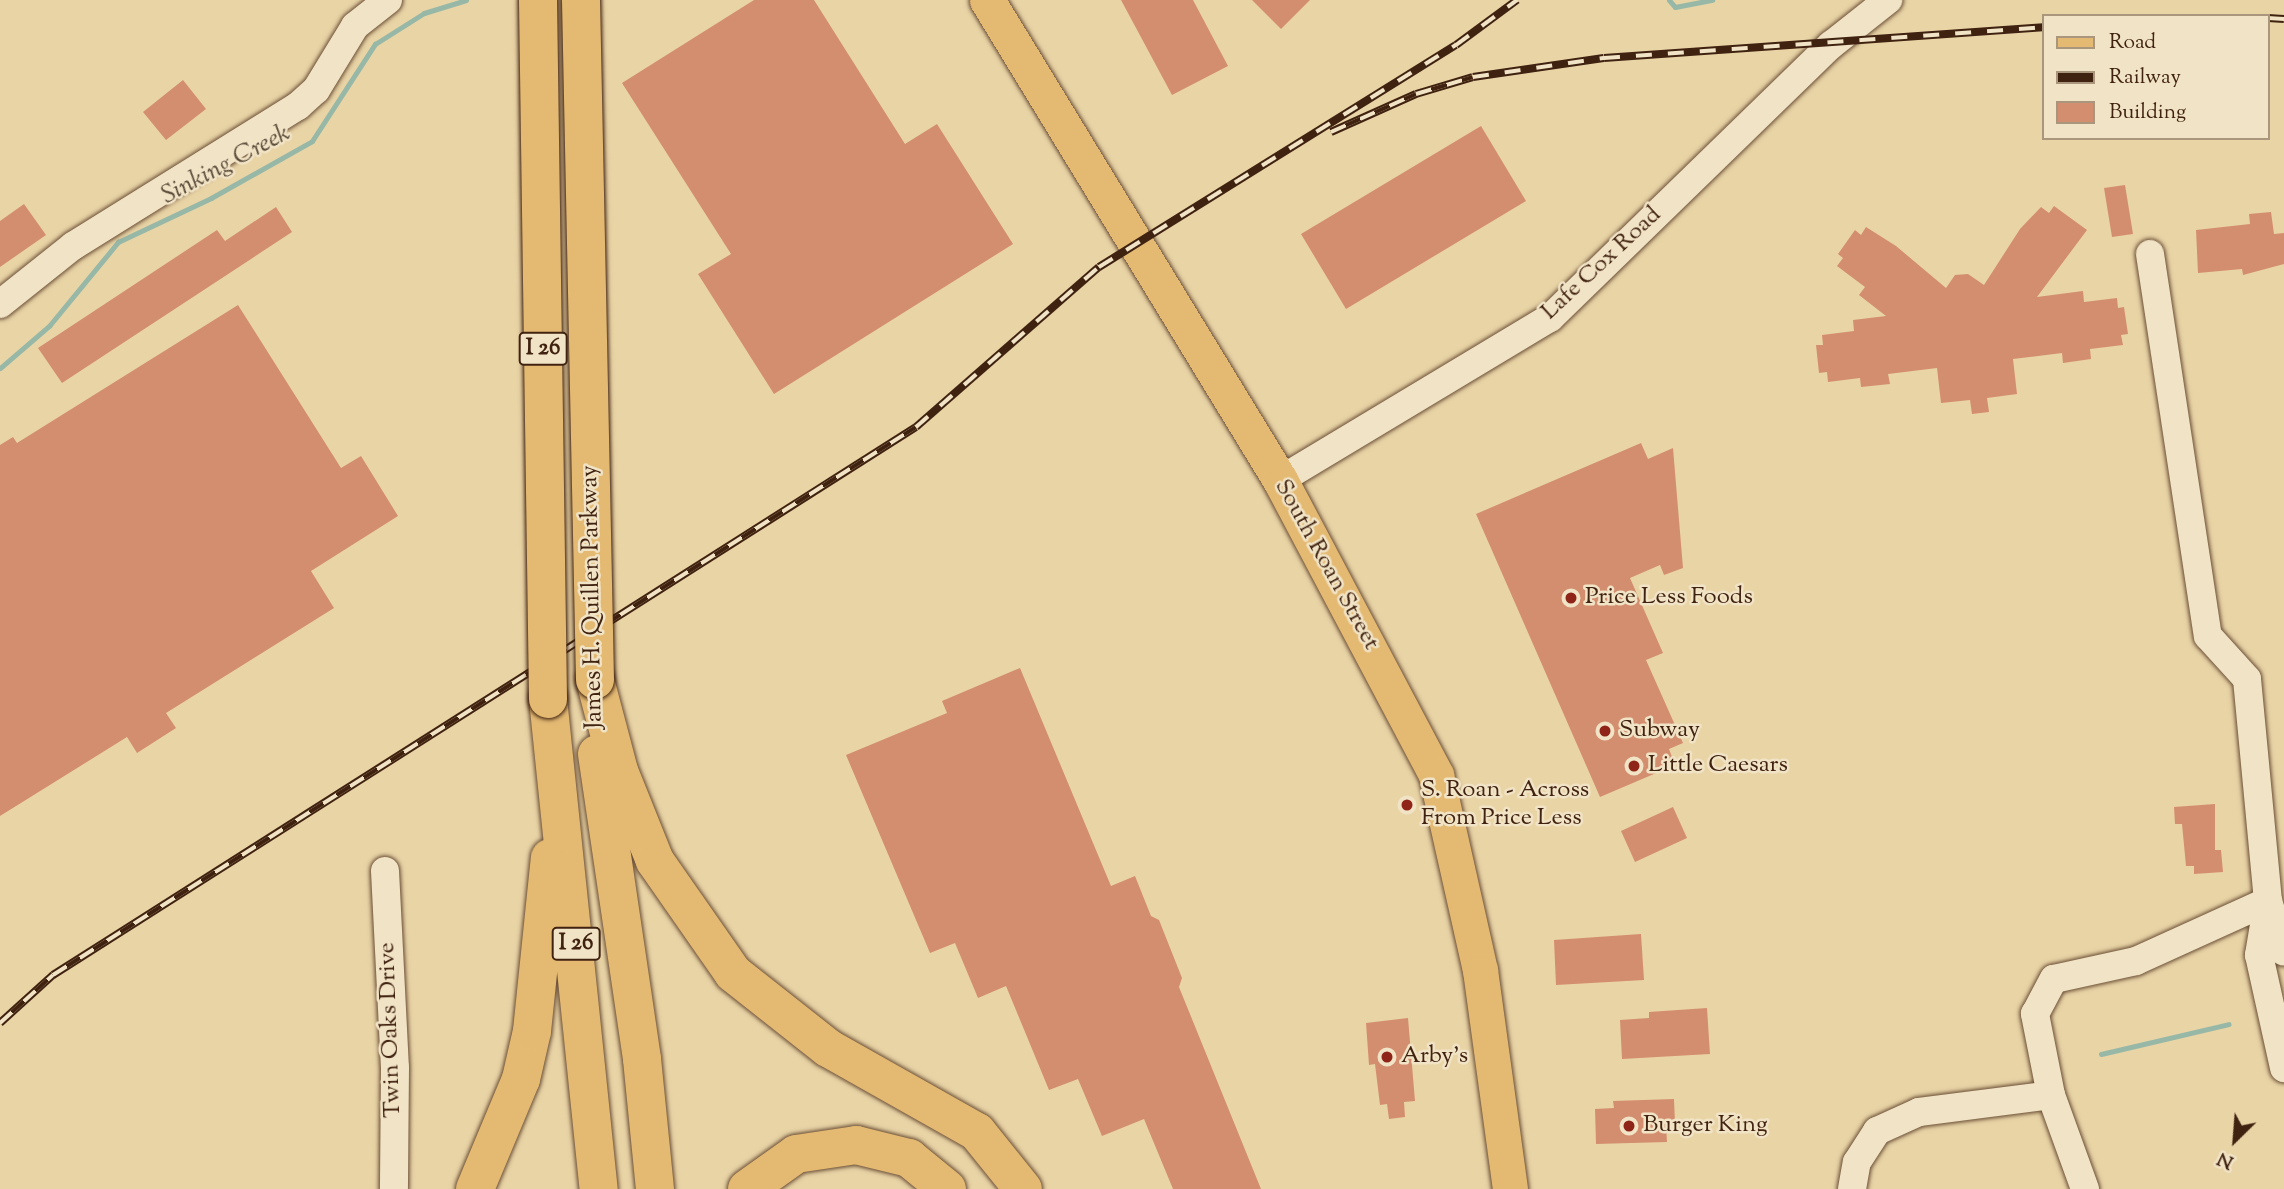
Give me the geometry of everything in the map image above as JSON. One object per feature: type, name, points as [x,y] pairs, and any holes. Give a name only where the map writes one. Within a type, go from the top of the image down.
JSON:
[{"type":"highway","name":"James H. Quillen Parkway","points":[[538,0],[548,699],[599,1189]]},
{"type":"highway","name":"James H. Quillen Parkway","points":[[582,0],[596,746],[642,1059],[654,1189]]},
{"type":"highway","points":[[595,680],[619,771],[655,861],[733,974],[828,1048],[977,1132],[1023,1189]]},
{"type":"highway","points":[[475,1189],[521,1080],[532,1031],[556,773]]},
{"type":"highway","points":[[747,1189],[796,1154],[856,1145],[909,1158],[947,1189]]},
{"type":"main road","name":"South Roan Street","points":[[987,0],[1280,480],[1436,775],[1480,970],[1510,1189]]},
{"type":"street","points":[[0,304],[73,246],[298,106],[316,90],[355,26],[388,0]]},
{"type":"street","name":"Lafe Cox Road","points":[[1280,480],[1550,318],[1831,45],[1888,0]]},
{"type":"street","points":[[2150,254],[2208,636],[2247,679],[2268,901],[2284,952]]},
{"type":"street","name":"Twin Oaks Drive","points":[[385,871],[394,1189]]},
{"type":"street","points":[[2268,901],[2259,955],[2284,1068]]},
{"type":"street","points":[[2085,1189],[2051,1095],[2035,1014],[2054,979],[2136,961],[2268,901]]},
{"type":"street","points":[[1852,1189],[1857,1162],[1877,1131],[1919,1112],[2051,1095]]},
{"type":"building","points":[[754,0],[814,0],[905,144],[937,124],[1013,244],[774,394],[698,274],[731,254],[622,83]]},
{"type":"building","points":[[1121,0],[1193,0],[1228,66],[1172,95]]},
{"type":"building","points":[[1252,0],[1310,0],[1281,29]]},
{"type":"building","points":[[183,80],[206,109],[166,140],[143,112]]},
{"type":"building","points":[[1481,126],[1526,201],[1346,309],[1301,234]]},
{"type":"building","points":[[2125,185],[2133,234],[2112,237],[2104,188]]},
{"type":"building","points":[[24,204],[46,235],[0,267],[0,221]]},
{"type":"building","points":[[2054,206],[2087,230],[2037,297],[2083,291],[2084,302],[2117,298],[2118,308],[2124,307],[2128,334],[2121,335],[2123,345],[2090,349],[2091,359],[2063,363],[2062,353],[2013,359],[2017,394],[1987,398],[1989,412],[1972,414],[1970,400],[1941,403],[1937,368],[1888,374],[1890,384],[1861,387],[1860,378],[1828,382],[1827,372],[1819,373],[1816,345],[1823,345],[1822,335],[1854,331],[1853,320],[1886,316],[1859,295],[1865,287],[1837,266],[1843,258],[1838,254],[1855,230],[1861,235],[1866,227],[1896,246],[1946,288],[1955,275],[1968,274],[1984,285],[2020,229],[2041,207],[2049,213]]},
{"type":"building","points":[[276,207],[292,232],[62,383],[38,348],[217,230],[225,241]]},
{"type":"building","points":[[2271,212],[2274,234],[2284,233],[2284,264],[2243,275],[2242,269],[2198,273],[2196,230],[2250,224],[2249,214]]},
{"type":"building","points":[[238,305],[341,468],[361,456],[398,516],[311,571],[334,608],[166,713],[176,728],[137,753],[127,737],[0,816],[0,445],[13,437],[17,443]]},
{"type":"building","points":[[1641,443],[1648,459],[1673,448],[1683,568],[1664,575],[1660,565],[1630,578],[1663,653],[1646,660],[1683,743],[1669,749],[1675,765],[1600,797],[1476,514]]},
{"type":"building","points":[[1020,668],[1111,886],[1135,876],[1151,916],[1159,920],[1182,978],[1179,987],[1261,1189],[1173,1189],[1144,1119],[1102,1136],[1078,1079],[1049,1090],[1006,986],[978,998],[955,943],[930,953],[846,755],[947,713],[942,701]]},
{"type":"building","points":[[2215,804],[2215,850],[2221,850],[2223,872],[2194,874],[2194,866],[2186,866],[2182,824],[2175,824],[2174,807]]},
{"type":"building","points":[[1673,807],[1687,838],[1635,862],[1621,831]]},
{"type":"building","points":[[1641,934],[1644,980],[1556,985],[1554,940]]},
{"type":"building","points":[[1707,1008],[1710,1054],[1622,1059],[1620,1020],[1649,1018],[1649,1012]]},
{"type":"building","points":[[1408,1018],[1415,1101],[1404,1102],[1405,1117],[1389,1119],[1387,1104],[1380,1105],[1375,1064],[1369,1065],[1366,1023]]},
{"type":"building","points":[[1674,1099],[1675,1123],[1666,1124],[1667,1142],[1596,1144],[1595,1109],[1614,1108],[1613,1101]]},
{"type":"waterway","name":"Sinking Creek","points":[[0,368],[49,326],[118,242],[211,198],[312,141],[375,44],[424,13],[466,0]]},
{"type":"waterway","name":"Sinking Creek","points":[[1669,0],[1675,7],[1712,0]]},
{"type":"waterway","points":[[2101,1054],[2229,1024]]},
{"type":"railway","points":[[0,1023],[53,975],[916,427],[1099,267],[1456,45],[1517,0]]},
{"type":"railway","points":[[2270,18],[2284,19]]},
{"type":"railway","points":[[1331,132],[1416,94],[1473,77],[1604,58],[2042,27]]},
{"type":"place","name":"Price Less Foods","points":[[1571,598]]},
{"type":"place","name":"Subway","points":[[1605,731]]},
{"type":"place","name":"Little Caesars","points":[[1634,766]]},
{"type":"place","name":"S. Roan - Across From Price Less","points":[[1407,805]]},
{"type":"place","name":"Arby's","points":[[1387,1057]]},
{"type":"place","name":"Burger King","points":[[1629,1126]]}]
